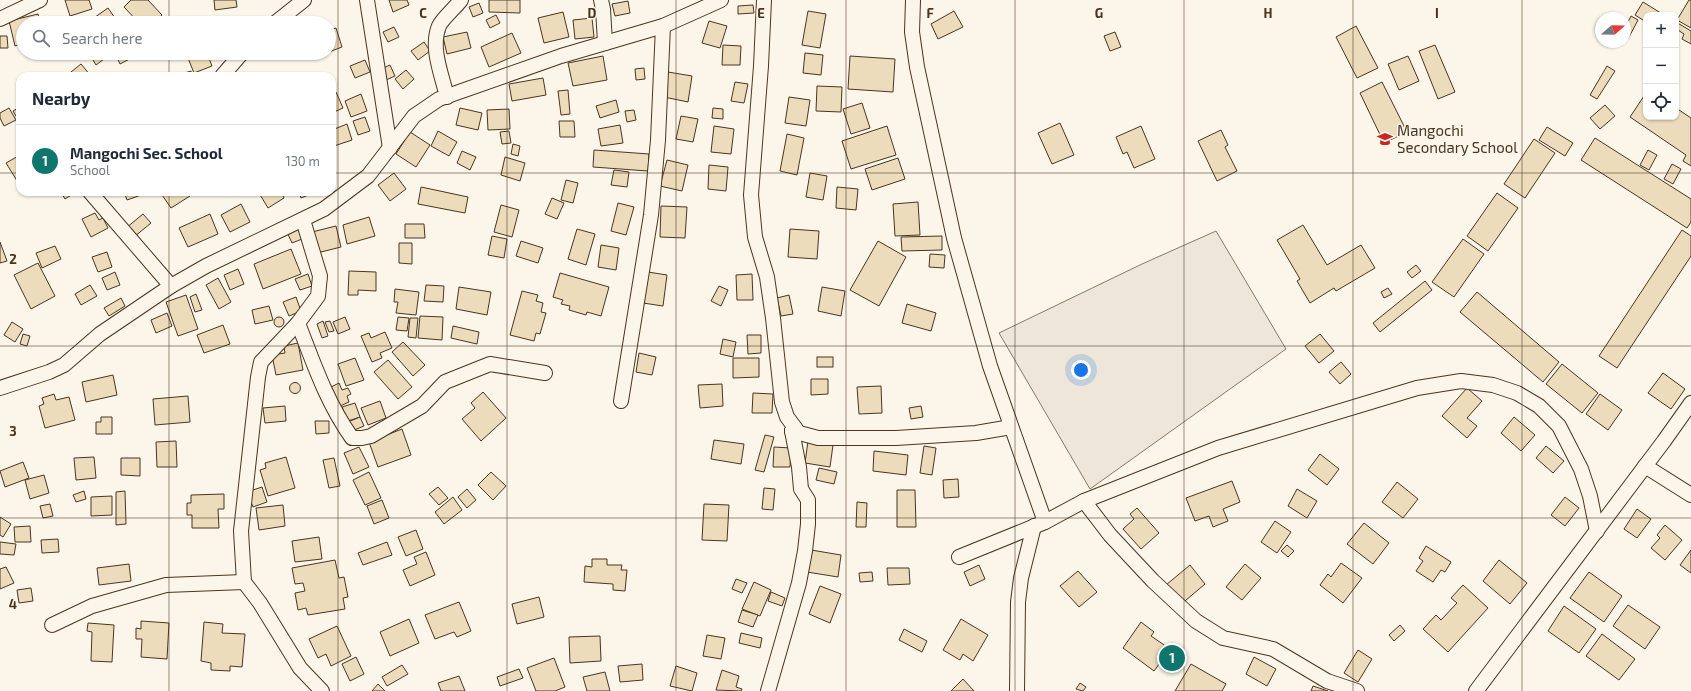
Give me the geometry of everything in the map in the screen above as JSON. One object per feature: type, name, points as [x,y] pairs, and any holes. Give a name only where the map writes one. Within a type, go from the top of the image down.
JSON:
[{"type":"street","points":[[0,19],[40,0]]},
{"type":"street","points":[[284,16],[304,0]]},
{"type":"street","points":[[367,0],[390,148]]},
{"type":"street","points":[[447,97],[437,59],[436,41],[439,25],[461,0]]},
{"type":"street","points":[[601,0],[605,43]]},
{"type":"street","points":[[0,388],[49,372],[64,365],[100,334],[171,286],[206,266],[303,220],[336,202],[368,176],[414,116],[426,107],[447,97],[561,56],[663,26],[721,0]]},
{"type":"street","points":[[764,0],[761,66],[751,195],[752,214],[755,237],[767,277],[782,402],[787,417],[796,429],[792,431]]},
{"type":"street","points":[[913,0],[912,32],[916,67],[954,238],[990,366],[1011,427],[1039,524],[1020,578],[1018,602],[1018,691]]},
{"type":"street","points":[[621,401],[650,215],[658,140],[663,26]]},
{"type":"street","points":[[225,72],[236,60]]},
{"type":"street","points":[[93,196],[171,286]]},
{"type":"street","points":[[303,220],[320,276],[318,296],[298,323],[261,362],[258,377],[241,531],[244,582],[260,603],[300,668],[322,691]]},
{"type":"street","points":[[298,323],[318,374],[339,419],[352,438],[370,436],[422,406],[445,382],[490,364],[545,373]]},
{"type":"street","points":[[959,557],[1039,524],[1084,501],[1180,462],[1232,444],[1417,388],[1460,381],[1493,385],[1517,393],[1539,406],[1559,426],[1581,469],[1590,496],[1597,531]]},
{"type":"street","points":[[1476,691],[1646,466],[1691,403]]},
{"type":"street","points":[[792,431],[818,438],[896,438],[976,433],[1011,427]]},
{"type":"street","points":[[768,691],[799,582],[808,524],[808,500],[801,490],[799,467],[792,431]]},
{"type":"street","points":[[1646,466],[1691,496]]},
{"type":"street","points":[[1084,501],[1110,535],[1153,581],[1196,621],[1222,638],[1273,648],[1327,682],[1356,691]]},
{"type":"street","points":[[52,625],[92,606],[166,585],[244,582]]},
{"type":"shaded area","points":[[1216,231],[1286,349],[1090,489],[999,333],[1142,264]]},
{"type":"building","points":[[65,0],[89,0],[92,9],[70,16]]},
{"type":"building","points":[[131,0],[148,0],[162,15],[132,16],[124,7]]},
{"type":"building","points":[[214,0],[236,0],[237,7],[215,10]]},
{"type":"building","points":[[389,0],[407,0],[409,5],[393,12]]},
{"type":"building","points":[[489,0],[520,0],[520,13],[489,12]]},
{"type":"building","points":[[1689,0],[1691,0],[1691,28],[1679,21],[1679,17]]},
{"type":"building","points":[[628,1],[630,13],[615,16],[612,4]]},
{"type":"building","points":[[1643,2],[1659,12],[1643,12],[1643,20],[1635,15]]},
{"type":"building","points":[[479,3],[483,13],[473,17],[469,7]]},
{"type":"building","points":[[753,5],[754,13],[738,14],[738,6]]},
{"type":"building","points":[[108,8],[114,16],[97,16]]},
{"type":"building","points":[[808,11],[826,14],[820,48],[802,45]]},
{"type":"building","points":[[954,11],[963,27],[938,39],[931,24]]},
{"type":"building","points":[[563,12],[569,37],[544,43],[538,18]]},
{"type":"building","points":[[496,15],[500,23],[490,28],[486,20]]},
{"type":"building","points":[[1631,16],[1638,20],[1631,33]]},
{"type":"building","points":[[592,18],[594,37],[575,39],[573,20]]},
{"type":"building","points":[[16,19],[16,46],[15,46],[9,21]]},
{"type":"building","points":[[709,21],[727,26],[720,48],[702,43]]},
{"type":"building","points":[[1679,24],[1691,31],[1691,44],[1682,39],[1684,34],[1679,31]]},
{"type":"building","points":[[1356,26],[1378,68],[1357,78],[1336,37]]},
{"type":"building","points":[[394,27],[399,37],[388,42],[383,32]]},
{"type":"building","points":[[336,28],[342,47],[336,49]]},
{"type":"building","points":[[467,32],[471,48],[447,54],[443,37]]},
{"type":"building","points":[[1115,32],[1121,47],[1110,51],[1104,36]]},
{"type":"building","points":[[512,33],[521,53],[489,67],[481,47]]},
{"type":"building","points":[[0,36],[7,36],[8,48],[0,48]]},
{"type":"building","points":[[424,42],[430,51],[418,60],[411,51]]},
{"type":"building","points":[[723,45],[741,46],[740,65],[722,65]]},
{"type":"building","points":[[1435,45],[1455,92],[1438,99],[1419,51]]},
{"type":"building","points":[[805,53],[823,55],[821,75],[803,73]]},
{"type":"building","points":[[603,56],[607,80],[573,86],[568,63]]},
{"type":"building","points":[[850,56],[895,59],[893,92],[848,89]]},
{"type":"building","points":[[1408,56],[1419,81],[1399,90],[1388,64]]},
{"type":"building","points":[[93,60],[103,60],[96,65]]},
{"type":"building","points":[[118,60],[128,60],[120,64]]},
{"type":"building","points":[[189,60],[210,60],[212,66],[194,72]]},
{"type":"building","points":[[365,60],[370,72],[355,78],[350,66]]},
{"type":"building","points":[[81,64],[88,72],[71,72]]},
{"type":"building","points":[[390,65],[395,76],[386,80],[381,69]]},
{"type":"building","points":[[1607,66],[1615,71],[1597,99],[1590,95]]},
{"type":"building","points":[[644,68],[645,79],[636,80],[635,69]]},
{"type":"building","points":[[406,70],[414,79],[403,89],[395,79]]},
{"type":"building","points":[[668,72],[692,76],[688,102],[664,97]]},
{"type":"building","points":[[543,78],[546,95],[512,101],[509,84]]},
{"type":"building","points":[[735,82],[748,84],[744,103],[731,101]]},
{"type":"building","points":[[1382,82],[1407,132],[1384,143],[1360,93]]},
{"type":"building","points":[[817,86],[842,87],[841,112],[816,111]]},
{"type":"building","points":[[568,90],[570,114],[561,115],[558,91]]},
{"type":"building","points":[[336,92],[343,108],[336,111]]},
{"type":"building","points":[[361,94],[367,111],[351,117],[345,101]]},
{"type":"building","points":[[789,97],[810,100],[806,126],[785,123]]},
{"type":"building","points":[[1643,98],[1643,120],[1679,120],[1679,110],[1691,118],[1691,166],[1683,161],[1686,155],[1630,117]]},
{"type":"building","points":[[616,100],[619,112],[600,118],[596,106]]},
{"type":"building","points":[[862,103],[870,128],[851,134],[843,109]]},
{"type":"building","points":[[1605,105],[1615,116],[1600,129],[1590,118]]},
{"type":"building","points":[[9,108],[16,120],[4,126],[0,118],[0,113]]},
{"type":"building","points":[[460,108],[482,113],[478,130],[456,125]]},
{"type":"building","points":[[713,108],[723,109],[723,119],[712,118]]},
{"type":"building","points":[[16,109],[16,116],[13,111]]},
{"type":"building","points":[[509,109],[510,129],[488,130],[487,110]]},
{"type":"building","points":[[634,110],[636,120],[627,122],[625,111]]},
{"type":"building","points":[[681,116],[698,119],[693,142],[676,139]]},
{"type":"building","points":[[365,117],[370,131],[358,135],[353,121]]},
{"type":"building","points":[[559,121],[574,121],[575,137],[560,137]]},
{"type":"building","points":[[1060,123],[1074,155],[1052,164],[1038,133]]},
{"type":"building","points":[[347,124],[352,140],[336,145],[336,128]]},
{"type":"building","points":[[620,125],[623,143],[601,146],[598,129]]},
{"type":"building","points":[[714,126],[734,129],[731,154],[711,152]]},
{"type":"building","points":[[887,126],[896,155],[851,169],[842,141]]},
{"type":"building","points":[[1141,126],[1155,159],[1134,168],[1127,152],[1123,154],[1116,137]]},
{"type":"building","points":[[1547,127],[1573,143],[1565,156],[1539,140]]},
{"type":"building","points":[[1221,130],[1228,145],[1225,147],[1237,171],[1217,181],[1198,141]]},
{"type":"building","points":[[438,131],[457,142],[449,156],[431,146]]},
{"type":"building","points":[[509,131],[511,143],[502,144],[500,132]]},
{"type":"building","points":[[410,132],[430,145],[416,167],[396,154]]},
{"type":"building","points":[[787,134],[804,138],[797,175],[780,171]]},
{"type":"building","points":[[1595,138],[1691,199],[1691,222],[1687,228],[1581,160]]},
{"type":"building","points":[[1534,139],[1555,153],[1525,198],[1504,184]]},
{"type":"building","points":[[513,144],[520,146],[518,156],[511,154]]},
{"type":"building","points":[[594,150],[649,154],[648,171],[593,167]]},
{"type":"building","points":[[1648,150],[1657,155],[1649,170],[1640,165]]},
{"type":"building","points":[[462,151],[476,157],[470,170],[457,163]]},
{"type":"building","points":[[16,157],[16,179],[6,163]]},
{"type":"building","points":[[505,157],[525,163],[520,181],[501,175]]},
{"type":"building","points":[[898,158],[905,179],[872,190],[865,169]]},
{"type":"building","points":[[667,160],[688,165],[682,191],[660,186]]},
{"type":"building","points":[[1672,164],[1681,169],[1673,184],[1664,179]]},
{"type":"building","points":[[709,165],[728,167],[726,191],[708,189]]},
{"type":"building","points":[[614,170],[629,172],[627,187],[611,185]]},
{"type":"building","points":[[394,173],[406,189],[390,201],[378,185]]},
{"type":"building","points":[[810,173],[827,176],[823,200],[806,197]]},
{"type":"building","points":[[566,180],[578,183],[573,203],[561,200]]},
{"type":"building","points":[[421,187],[468,197],[465,213],[418,204]]},
{"type":"building","points":[[837,187],[858,189],[856,210],[836,208]]},
{"type":"building","points":[[1497,193],[1518,208],[1488,251],[1467,236]]},
{"type":"building","points":[[126,196],[138,196],[127,200]]},
{"type":"building","points":[[163,196],[190,196],[171,208]]},
{"type":"building","points":[[261,196],[283,196],[284,198],[268,208]]},
{"type":"building","points":[[552,198],[564,203],[557,219],[545,214]]},
{"type":"building","points":[[918,202],[920,235],[895,236],[893,204]]},
{"type":"building","points":[[618,203],[634,207],[626,235],[611,231]]},
{"type":"building","points":[[241,204],[250,222],[230,232],[221,215]]},
{"type":"building","points":[[501,205],[519,210],[512,237],[494,232]]},
{"type":"building","points":[[661,206],[687,207],[685,238],[660,237]]},
{"type":"building","points":[[95,213],[99,220],[103,218],[108,228],[91,237],[82,219]]},
{"type":"building","points":[[143,214],[151,223],[134,237],[126,228]]},
{"type":"building","points":[[210,214],[218,234],[188,247],[179,228]]},
{"type":"building","points":[[369,217],[375,236],[347,244],[343,225]]},
{"type":"building","points":[[405,224],[424,224],[425,238],[405,238]]},
{"type":"building","points":[[1303,225],[1327,265],[1361,245],[1375,268],[1336,291],[1334,288],[1310,303],[1297,281],[1300,279],[1277,240]]},
{"type":"building","points":[[336,226],[341,247],[317,253],[312,232]]},
{"type":"building","points":[[298,228],[302,239],[292,243],[287,232]]},
{"type":"building","points":[[577,229],[595,234],[586,265],[568,259]]},
{"type":"building","points":[[790,229],[819,231],[817,259],[788,257]]},
{"type":"building","points":[[1682,230],[1691,236],[1691,256],[1617,368],[1599,356]]},
{"type":"building","points":[[492,236],[507,239],[504,258],[488,255]]},
{"type":"building","points":[[942,236],[942,250],[902,251],[901,237]]},
{"type":"building","points":[[1463,239],[1484,254],[1454,297],[1432,282]]},
{"type":"building","points":[[521,241],[543,248],[538,263],[516,256]]},
{"type":"building","points":[[878,241],[906,257],[879,306],[850,290]]},
{"type":"building","points":[[0,242],[7,261],[0,263]]},
{"type":"building","points":[[399,243],[412,243],[412,264],[399,263]]},
{"type":"building","points":[[601,245],[619,248],[616,270],[598,267]]},
{"type":"building","points":[[55,246],[61,259],[42,268],[36,253]]},
{"type":"building","points":[[291,249],[301,274],[263,289],[254,264]]},
{"type":"building","points":[[107,252],[112,267],[98,272],[92,257]]},
{"type":"building","points":[[930,254],[945,255],[944,268],[929,267]]},
{"type":"building","points":[[38,263],[55,296],[31,309],[14,275]]},
{"type":"building","points":[[1416,265],[1421,271],[1412,278],[1407,272]]},
{"type":"building","points":[[238,269],[244,284],[230,290],[224,275]]},
{"type":"building","points":[[349,271],[376,272],[376,291],[358,290],[358,295],[348,295]]},
{"type":"building","points":[[115,272],[120,285],[107,290],[102,278]]},
{"type":"building","points":[[648,272],[667,275],[663,306],[643,303]]},
{"type":"building","points":[[560,273],[609,287],[601,316],[587,312],[586,315],[569,310],[570,306],[561,304],[563,300],[553,297]]},
{"type":"building","points":[[308,274],[312,286],[300,290],[295,279]]},
{"type":"building","points":[[752,274],[753,300],[737,300],[736,275]]},
{"type":"building","points":[[218,278],[231,302],[219,309],[206,285]]},
{"type":"building","points":[[1425,281],[1432,290],[1380,332],[1373,323]]},
{"type":"building","points":[[90,285],[97,296],[81,305],[75,294]]},
{"type":"building","points":[[426,285],[444,286],[443,302],[424,301]]},
{"type":"building","points":[[719,286],[728,290],[721,306],[711,301]]},
{"type":"building","points":[[459,287],[491,292],[487,315],[456,309]]},
{"type":"building","points":[[822,287],[845,291],[841,316],[818,311]]},
{"type":"building","points":[[1388,288],[1392,294],[1384,298],[1381,292]]},
{"type":"building","points":[[395,289],[419,292],[416,315],[396,313],[398,302],[394,302]]},
{"type":"building","points":[[522,291],[538,295],[536,301],[543,303],[541,312],[546,313],[540,334],[536,333],[534,341],[510,335]]},
{"type":"building","points":[[1477,292],[1559,362],[1543,382],[1460,312]]},
{"type":"building","points":[[196,294],[202,310],[195,312],[190,297]]},
{"type":"building","points":[[186,295],[198,329],[178,336],[166,302]]},
{"type":"building","points":[[789,295],[793,314],[781,316],[777,298]]},
{"type":"building","points":[[296,297],[301,311],[289,316],[283,302]]},
{"type":"building","points":[[121,298],[125,306],[109,316],[104,308]]},
{"type":"building","points":[[907,304],[936,313],[931,331],[902,323]]},
{"type":"building","points":[[269,306],[273,320],[255,324],[252,310]]},
{"type":"building","points":[[167,313],[172,326],[156,333],[151,320]]},
{"type":"building","points":[[420,316],[443,317],[442,340],[418,338]]},
{"type":"building","points":[[277,317],[281,317],[284,322],[281,327],[277,327],[274,324],[274,320]]},
{"type":"building","points":[[345,317],[350,329],[338,334],[333,322]]},
{"type":"building","points":[[398,317],[409,318],[407,331],[396,330]]},
{"type":"building","points":[[410,318],[418,318],[416,338],[408,337]]},
{"type":"building","points":[[323,321],[328,336],[322,338],[317,324]]},
{"type":"building","points":[[330,321],[334,331],[329,332],[325,322]]},
{"type":"building","points":[[12,322],[23,329],[15,342],[4,335]]},
{"type":"building","points":[[223,325],[230,344],[204,353],[197,335]]},
{"type":"building","points":[[453,326],[479,332],[477,344],[451,338]]},
{"type":"building","points":[[385,332],[392,348],[380,353],[382,358],[372,362],[361,336],[369,333],[371,338]]},
{"type":"building","points":[[23,334],[30,336],[27,346],[20,344]]},
{"type":"building","points":[[1320,334],[1334,351],[1319,363],[1305,346]]},
{"type":"building","points":[[747,335],[761,335],[761,353],[748,354]]},
{"type":"building","points":[[723,339],[736,342],[733,357],[720,354]]},
{"type":"building","points":[[403,342],[425,365],[413,376],[392,352]]},
{"type":"building","points":[[298,343],[303,370],[276,375],[272,355],[285,353],[284,346]]},
{"type":"building","points":[[639,353],[656,357],[652,375],[636,372]]},
{"type":"building","points":[[817,357],[833,357],[833,367],[817,367]]},
{"type":"building","points":[[355,358],[364,380],[346,386],[338,364]]},
{"type":"building","points":[[733,358],[759,358],[759,377],[733,378]]},
{"type":"building","points":[[388,360],[412,387],[398,399],[374,372]]},
{"type":"building","points":[[1341,362],[1351,374],[1340,384],[1329,372]]},
{"type":"building","points":[[1562,364],[1598,393],[1582,413],[1546,384]]},
{"type":"building","points":[[1663,373],[1685,389],[1671,409],[1648,393]]},
{"type":"building","points":[[113,375],[117,395],[86,402],[82,382]]},
{"type":"building","points":[[811,379],[828,379],[828,394],[811,395]]},
{"type":"building","points":[[293,383],[297,383],[299,384],[299,392],[293,393],[290,390],[290,386]]},
{"type":"building","points":[[339,383],[342,390],[348,388],[351,394],[347,396],[349,402],[340,406],[331,387]]},
{"type":"building","points":[[722,384],[723,406],[700,408],[698,385]]},
{"type":"building","points":[[881,386],[882,413],[859,414],[857,387]]},
{"type":"building","points":[[1467,388],[1482,401],[1467,418],[1477,426],[1467,438],[1442,416]]},
{"type":"building","points":[[483,392],[506,418],[481,441],[462,419],[475,408],[471,403]]},
{"type":"building","points":[[753,393],[773,394],[772,413],[752,413]]},
{"type":"building","points":[[54,394],[56,400],[69,397],[75,420],[45,428],[39,406],[44,404],[42,398]]},
{"type":"building","points":[[1600,394],[1622,410],[1608,430],[1586,414]]},
{"type":"building","points":[[188,396],[190,422],[155,425],[153,399]]},
{"type":"building","points":[[380,401],[386,418],[368,425],[361,408]]},
{"type":"building","points":[[355,403],[360,417],[348,421],[342,407]]},
{"type":"building","points":[[285,406],[286,421],[265,423],[263,408]]},
{"type":"building","points":[[921,406],[923,417],[911,419],[909,408]]},
{"type":"building","points":[[101,417],[112,417],[112,434],[96,434],[96,422],[101,422]]},
{"type":"building","points":[[360,417],[364,426],[352,431],[348,422]]},
{"type":"building","points":[[1514,417],[1535,435],[1521,451],[1501,433]]},
{"type":"building","points":[[315,421],[329,421],[329,433],[316,434]]},
{"type":"building","points":[[402,429],[411,455],[378,467],[369,442]]},
{"type":"building","points":[[765,435],[774,437],[764,472],[755,470]]},
{"type":"building","points":[[714,440],[744,444],[741,464],[711,459]]},
{"type":"building","points":[[176,441],[177,467],[157,467],[156,442]]},
{"type":"building","points":[[808,441],[833,445],[830,467],[805,463]]},
{"type":"building","points":[[924,446],[936,448],[932,475],[920,473]]},
{"type":"building","points":[[1546,446],[1564,461],[1553,473],[1536,458]]},
{"type":"building","points":[[359,447],[369,467],[353,474],[344,453]]},
{"type":"building","points":[[774,447],[791,448],[790,467],[773,467]]},
{"type":"building","points":[[874,451],[908,455],[906,475],[873,471]]},
{"type":"building","points":[[1320,454],[1339,469],[1327,485],[1308,470]]},
{"type":"building","points":[[94,457],[96,478],[76,480],[74,458]]},
{"type":"building","points":[[286,457],[295,488],[268,496],[260,470],[266,468],[265,463]]},
{"type":"building","points":[[121,458],[140,458],[140,476],[121,475]]},
{"type":"building","points":[[334,458],[340,486],[329,488],[323,460]]},
{"type":"building","points":[[23,462],[29,478],[5,487],[0,471]]},
{"type":"building","points":[[819,468],[837,472],[834,484],[816,480]]},
{"type":"building","points":[[369,472],[381,498],[365,505],[353,480]]},
{"type":"building","points":[[491,472],[506,486],[493,500],[478,485]]},
{"type":"building","points":[[44,475],[49,493],[30,499],[25,480]]},
{"type":"building","points":[[958,479],[959,497],[944,498],[943,480]]},
{"type":"building","points":[[1232,481],[1240,502],[1223,509],[1228,521],[1213,527],[1209,516],[1195,521],[1186,498]]},
{"type":"building","points":[[1397,482],[1418,499],[1403,518],[1382,502]]},
{"type":"building","points":[[262,487],[267,502],[253,507],[247,492]]},
{"type":"building","points":[[438,487],[448,498],[439,505],[429,494]]},
{"type":"building","points":[[764,488],[775,489],[773,510],[762,509]]},
{"type":"building","points":[[467,489],[476,500],[467,508],[458,497]]},
{"type":"building","points":[[1297,489],[1317,501],[1307,518],[1288,506]]},
{"type":"building","points":[[897,490],[915,490],[916,527],[897,527]]},
{"type":"building","points":[[84,491],[86,499],[76,502],[73,495]]},
{"type":"building","points":[[125,491],[126,524],[116,525],[116,492]]},
{"type":"building","points":[[224,494],[224,509],[218,509],[219,528],[192,528],[192,515],[187,515],[187,503],[191,503],[191,495]]},
{"type":"building","points":[[112,496],[112,515],[91,516],[91,497]]},
{"type":"building","points":[[453,497],[462,510],[444,524],[435,512]]},
{"type":"building","points":[[1565,497],[1579,508],[1565,526],[1551,515]]},
{"type":"building","points":[[382,500],[389,518],[374,524],[367,506]]},
{"type":"building","points":[[857,502],[867,503],[866,527],[856,527]]},
{"type":"building","points":[[50,504],[53,516],[43,518],[40,506]]},
{"type":"building","points":[[704,504],[729,505],[727,541],[702,540]]},
{"type":"building","points":[[283,505],[285,526],[259,530],[256,508]]},
{"type":"building","points":[[1137,508],[1159,533],[1141,549],[1123,529],[1134,519],[1130,514]]},
{"type":"building","points":[[1637,509],[1651,519],[1637,538],[1624,529]]},
{"type":"building","points":[[0,517],[11,524],[3,537],[0,535]]},
{"type":"building","points":[[1275,521],[1291,532],[1277,553],[1261,542]]},
{"type":"building","points":[[1364,523],[1389,543],[1373,564],[1347,544]]},
{"type":"building","points":[[1665,525],[1682,540],[1665,560],[1651,548],[1660,538],[1657,535]]},
{"type":"building","points":[[30,526],[31,542],[15,542],[14,527]]},
{"type":"building","points":[[416,530],[423,549],[406,556],[398,537]]},
{"type":"building","points":[[319,537],[322,559],[295,562],[292,541]]},
{"type":"building","points":[[58,539],[59,552],[42,553],[41,540]]},
{"type":"building","points":[[0,542],[16,544],[14,555],[0,554]]},
{"type":"building","points":[[387,542],[392,555],[363,565],[358,553]]},
{"type":"building","points":[[1287,545],[1294,551],[1288,557],[1281,551]]},
{"type":"building","points":[[1426,546],[1451,562],[1445,572],[1441,570],[1433,582],[1416,571],[1423,561],[1419,558]]},
{"type":"building","points":[[811,550],[841,555],[838,577],[807,572]]},
{"type":"building","points":[[1691,550],[1691,573],[1680,565]]},
{"type":"building","points":[[426,552],[435,575],[410,586],[403,570],[417,564],[414,557]]},
{"type":"building","points":[[592,559],[607,559],[607,565],[622,565],[621,570],[627,570],[625,591],[613,590],[613,584],[584,582],[585,566],[592,567]]},
{"type":"building","points":[[335,560],[339,578],[344,577],[348,597],[343,598],[345,609],[308,615],[306,608],[298,610],[295,593],[305,591],[303,583],[295,584],[292,568]]},
{"type":"building","points":[[1499,560],[1527,583],[1510,604],[1483,581]]},
{"type":"building","points":[[1341,563],[1362,578],[1343,603],[1320,585],[1328,574],[1331,577]]},
{"type":"building","points":[[129,564],[131,581],[99,585],[97,568]]},
{"type":"building","points":[[1245,564],[1261,578],[1242,600],[1226,587]]},
{"type":"building","points":[[979,565],[985,579],[970,586],[964,572]]},
{"type":"building","points":[[1190,565],[1205,584],[1179,606],[1166,585]]},
{"type":"building","points":[[6,567],[14,583],[0,589],[0,569]]},
{"type":"building","points":[[887,568],[909,568],[910,584],[888,585]]},
{"type":"building","points":[[1078,571],[1097,592],[1079,607],[1060,586]]},
{"type":"building","points":[[872,572],[873,581],[860,582],[859,573]]},
{"type":"building","points":[[1589,572],[1622,596],[1604,622],[1570,598]]},
{"type":"building","points":[[736,579],[747,583],[742,593],[732,589]]},
{"type":"building","points":[[754,582],[771,590],[760,616],[742,609]]},
{"type":"building","points":[[1463,585],[1488,608],[1448,652],[1423,629],[1436,615],[1441,620],[1457,603],[1451,598]]},
{"type":"building","points":[[820,586],[841,594],[830,623],[809,614]]},
{"type":"building","points":[[31,588],[33,601],[19,603],[17,590]]},
{"type":"building","points":[[771,592],[785,598],[782,606],[768,601]]},
{"type":"building","points":[[539,597],[544,617],[517,624],[512,604]]},
{"type":"building","points":[[459,602],[471,631],[457,637],[454,632],[435,639],[425,615]]},
{"type":"building","points":[[1628,605],[1660,627],[1645,649],[1613,626]]},
{"type":"building","points":[[1564,606],[1596,629],[1579,653],[1548,631]]},
{"type":"building","points":[[742,610],[758,615],[753,627],[738,622]]},
{"type":"building","points":[[409,619],[419,643],[390,656],[380,632]]},
{"type":"building","points":[[961,619],[988,635],[973,661],[963,654],[960,660],[943,650]]},
{"type":"building","points":[[141,621],[169,623],[167,659],[141,657],[142,639],[136,639],[136,628],[141,629]]},
{"type":"building","points":[[204,622],[223,624],[222,633],[245,634],[242,667],[230,666],[230,671],[211,670],[211,663],[201,661]]},
{"type":"building","points":[[1141,622],[1154,632],[1151,636],[1170,649],[1154,671],[1123,648]]},
{"type":"building","points":[[88,623],[114,625],[112,662],[91,661],[92,632],[87,631]]},
{"type":"building","points":[[1400,625],[1405,631],[1394,641],[1389,635]]},
{"type":"building","points":[[337,626],[351,656],[331,666],[326,654],[318,658],[309,639]]},
{"type":"building","points":[[904,629],[927,641],[922,652],[899,640]]},
{"type":"building","points":[[741,633],[762,638],[760,648],[739,643]]},
{"type":"building","points":[[1602,634],[1635,659],[1619,680],[1586,656]]},
{"type":"building","points":[[707,635],[725,638],[721,659],[703,656]]},
{"type":"building","points":[[600,636],[601,661],[570,663],[569,637]]},
{"type":"building","points":[[1358,650],[1372,659],[1358,682],[1344,673]]},
{"type":"building","points":[[356,657],[364,674],[350,681],[342,664]]},
{"type":"building","points":[[1254,657],[1276,669],[1267,686],[1246,674]]},
{"type":"building","points":[[554,658],[565,687],[555,691],[536,691],[527,668]]},
{"type":"building","points":[[642,664],[643,680],[620,682],[618,666]]},
{"type":"building","points":[[1191,664],[1226,684],[1222,691],[1175,691]]},
{"type":"building","points":[[402,665],[408,674],[387,686],[382,677]]},
{"type":"building","points":[[676,666],[697,673],[692,691],[670,686]]},
{"type":"building","points":[[519,669],[523,678],[500,686],[497,677]]},
{"type":"building","points":[[722,670],[739,676],[736,687],[742,689],[741,691],[716,690]]},
{"type":"building","points":[[605,672],[610,691],[587,691],[583,677]]},
{"type":"building","points":[[459,676],[465,691],[441,691],[438,683]]},
{"type":"building","points":[[963,679],[974,691],[951,691]]},
{"type":"building","points":[[1080,683],[1086,687],[1083,691],[1076,689]]},
{"type":"building","points":[[378,684],[385,691],[372,691]]},
{"type":"building","points":[[1313,686],[1328,691],[1311,691]]},
{"type":"place","name":"Mangochi Secondary School","points":[[1385,139]]},
{"type":"place","name":"Mangochi Sec. School","points":[[1172,658]]}]
